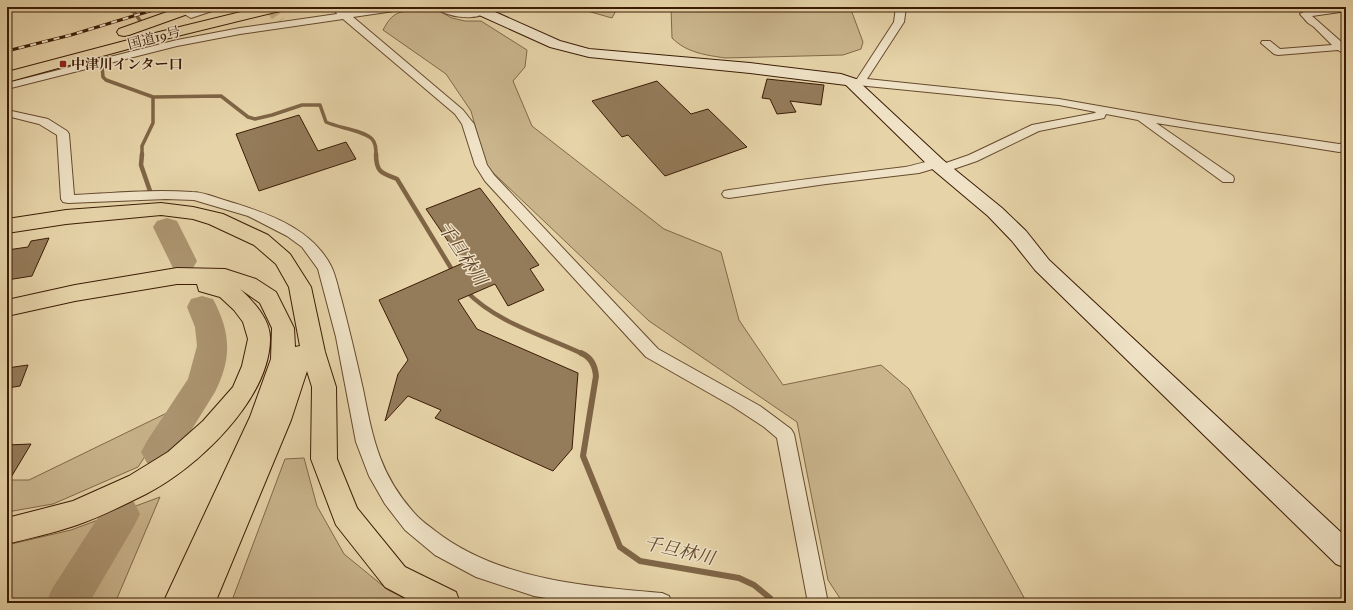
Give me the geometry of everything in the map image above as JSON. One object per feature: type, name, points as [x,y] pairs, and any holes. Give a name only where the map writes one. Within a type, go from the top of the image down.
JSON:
[{"type":"highway","name":"国道19号","points":[[7,69],[54,57],[68,50],[192,13],[252,7]]},
{"type":"highway","name":"国道19号","points":[[7,77],[76,59],[280,18]]},
{"type":"highway","points":[[7,226],[66,217],[161,209],[193,213],[216,219],[261,240],[283,259],[300,287],[313,352],[324,387],[324,459],[346,516],[395,577],[445,603]]},
{"type":"highway","points":[[7,308],[75,293],[177,276],[225,277],[248,284],[268,298],[283,328],[284,359],[262,417],[178,603]]},
{"type":"highway","points":[[7,531],[76,514],[138,485],[177,460],[212,430],[242,393],[254,366],[259,338],[254,320],[242,304],[228,291],[201,284],[146,281]]},
{"type":"highway","points":[[200,603],[278,420],[298,363],[305,312]]},
{"type":"street","points":[[192,13],[215,7]]},
{"type":"street","points":[[76,59],[89,58],[265,19],[342,11],[402,7]]},
{"type":"street","points":[[440,7],[458,15],[469,15],[478,9],[555,44],[589,53],[750,68],[856,82],[1028,98],[1196,127],[1346,147]]},
{"type":"street","points":[[856,82],[899,22],[901,7]]},
{"type":"street","points":[[1341,9],[1305,14],[1311,22],[1318,25],[1343,49]]},
{"type":"street","points":[[7,86],[280,18],[342,11],[459,112],[468,124],[480,165],[489,178],[652,353],[772,422],[785,434],[818,603]]},
{"type":"street","points":[[1266,43],[1278,52],[1343,49]]},
{"type":"street","points":[[856,82],[939,167],[995,212],[1019,236],[1042,265],[1346,555]]},
{"type":"street","points":[[728,194],[826,180],[939,167],[973,158],[1036,128],[1100,116],[1102,110]]},
{"type":"street","points":[[7,113],[33,118],[53,125],[63,134],[68,199],[166,195],[195,196],[253,213],[292,233],[306,244],[325,268],[344,337],[365,442],[375,470],[392,498],[412,524],[442,548],[483,570],[534,586],[615,599],[662,603]]},
{"type":"street","points":[[1141,117],[1228,180]]},
{"type":"shaded area","points":[[573,7],[618,7],[612,18]]},
{"type":"shaded area","points":[[671,7],[850,7],[863,42],[861,49],[843,55],[725,58],[711,56],[690,50],[672,38]]},
{"type":"shaded area","points":[[418,8],[439,11],[452,18],[465,21],[481,21],[527,50],[525,67],[513,81],[532,126],[664,229],[721,252],[739,320],[783,385],[881,365],[909,389],[1027,603],[870,603],[841,600],[828,580],[797,422],[649,321],[486,166],[471,111],[446,74],[383,30],[393,16],[401,12]]},
{"type":"shaded area","points":[[177,408],[138,467],[53,504],[7,512],[7,480],[29,480]]},
{"type":"shaded area","points":[[304,458],[317,506],[344,554],[388,590],[414,603],[231,603],[285,459]]},
{"type":"shaded area","points":[[160,497],[115,603],[20,603],[7,601],[7,545],[71,530]]},
{"type":"building","points":[[767,79],[824,85],[821,105],[790,101],[796,112],[777,114],[770,99],[762,98]]},
{"type":"building","points":[[657,81],[691,114],[708,109],[747,147],[665,176],[628,135],[622,137],[592,101]]},
{"type":"building","points":[[299,115],[318,151],[346,142],[356,159],[259,191],[236,134]]},
{"type":"building","points":[[480,188],[539,265],[530,269],[544,290],[508,306],[495,284],[458,300],[477,329],[578,373],[572,449],[553,471],[435,418],[441,410],[408,396],[385,421],[398,374],[408,360],[379,300],[463,263],[426,209]]},
{"type":"building","points":[[49,238],[32,276],[7,280],[7,250],[28,247],[31,241]]},
{"type":"building","points":[[28,365],[20,386],[7,388],[7,368]]},
{"type":"building","points":[[31,444],[7,484],[7,445]]},
{"type":"waterway","name":"千旦林川","points":[[7,7],[20,7]]},
{"type":"waterway","name":"千旦林川","points":[[123,7],[134,12],[141,22]]},
{"type":"waterway","name":"千旦林川","points":[[102,65],[103,77],[106,80],[153,97]]},
{"type":"waterway","name":"千旦林川","points":[[153,97],[221,96],[248,117],[255,119],[302,105],[320,105],[326,122],[363,133],[372,139],[376,148],[378,168],[383,173],[397,179],[454,273]]},
{"type":"waterway","points":[[142,154],[142,146],[153,123],[153,97]]},
{"type":"waterway","points":[[142,154],[141,165],[150,191]]},
{"type":"waterway","points":[[167,227],[183,261]]},
{"type":"waterway","name":"千旦林川","points":[[466,291],[478,302],[506,320],[582,353]]},
{"type":"waterway","points":[[159,452],[203,383],[213,346],[210,327],[202,307]]},
{"type":"waterway","name":"千旦林川","points":[[582,353],[592,362],[595,368],[596,376],[583,456],[620,547],[640,561],[739,578],[754,585],[770,598]]},
{"type":"waterway","points":[[66,603],[121,514]]},
{"type":"tunnel","points":[[270,7],[280,21]]},
{"type":"railway","points":[[7,51],[71,35],[163,7]]},
{"type":"place","name":"中津川インター口","points":[[63,64]]}]
